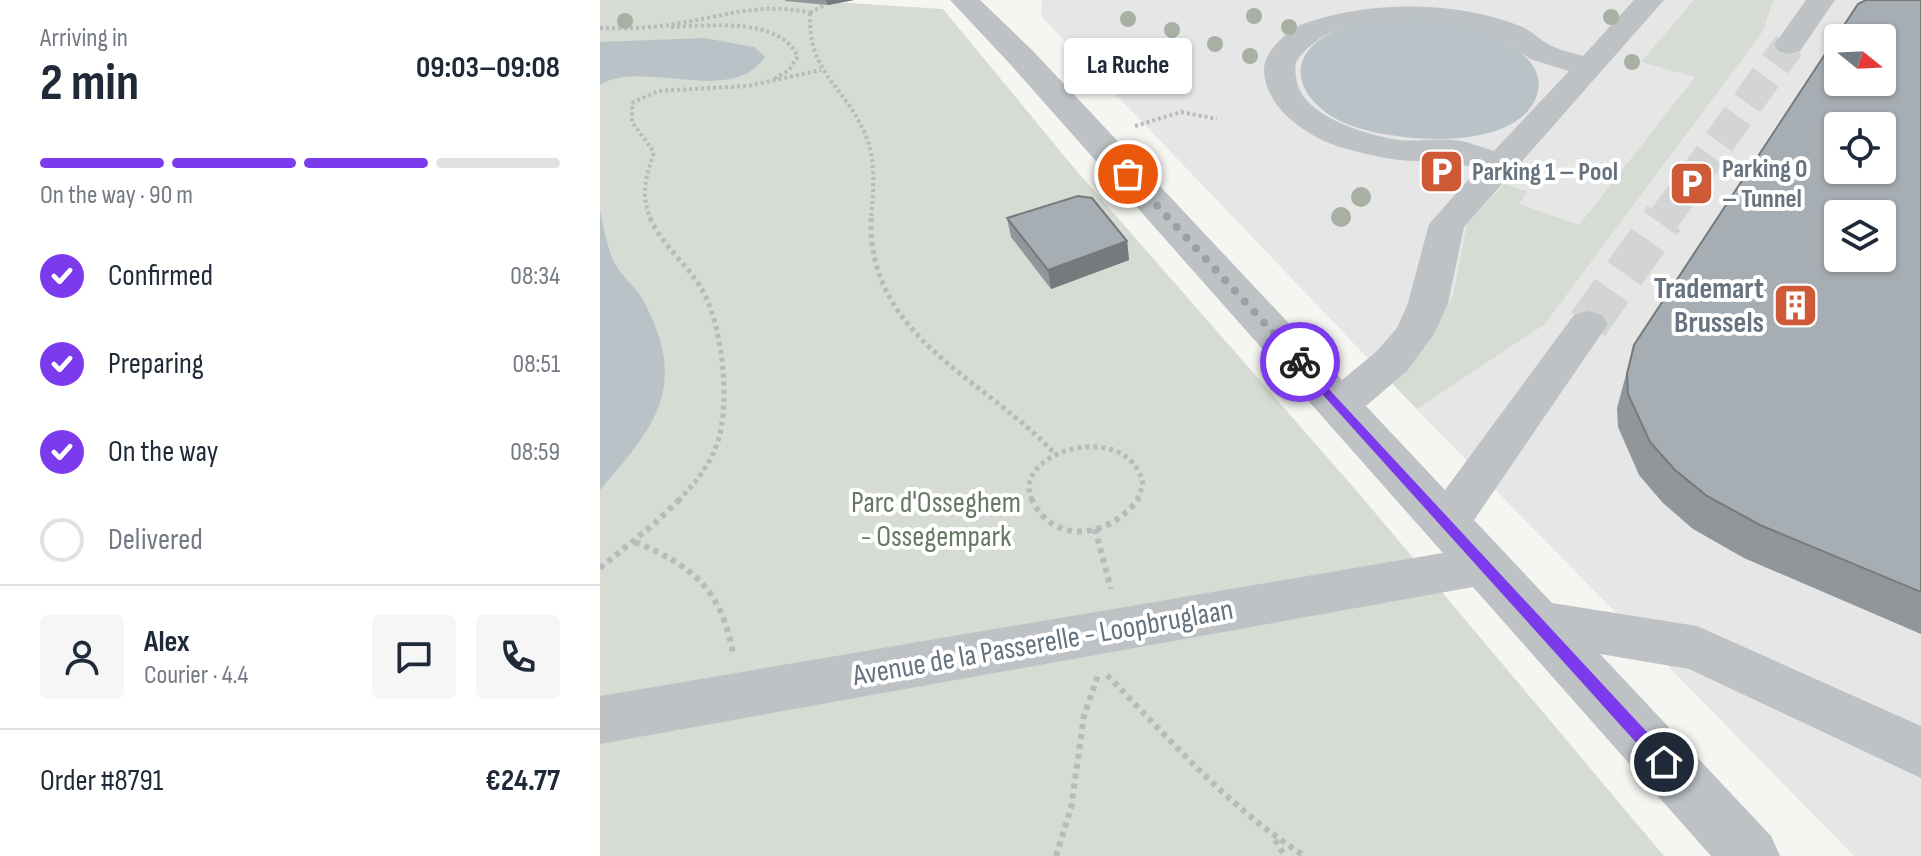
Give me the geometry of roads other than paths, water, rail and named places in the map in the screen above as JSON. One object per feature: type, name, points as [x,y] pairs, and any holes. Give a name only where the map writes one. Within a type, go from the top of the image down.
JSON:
[{"type":"street","points":[[964,0],[1022,58],[1750,856]]},
{"type":"street","points":[[1338,404],[1386,369],[1419,324],[1429,301],[1438,246],[1447,224],[1650,0]]},
{"type":"street","points":[[1789,45],[1821,0]]},
{"type":"street","points":[[1501,165],[1455,150],[1399,150],[1333,133],[1301,113],[1283,91],[1279,67],[1283,56],[1302,36],[1333,20],[1403,9],[1477,19],[1514,34],[1541,53],[1589,67]]},
{"type":"street","points":[[1447,523],[1588,324]]},
{"type":"street","name":"Avenue de la Passerelle - Loopbruglaan","points":[[600,720],[1485,565]]},
{"type":"street","points":[[1537,622],[1697,648],[1921,753]]},
{"type":"tunnel","points":[[1663,220],[1789,45]]},
{"type":"tunnel","points":[[1588,324],[1664,218]]},
{"type":"place","name":"Parking 1 – Pool","points":[[1441,172]]},
{"type":"place","name":"La Ruche","points":[[1128,174]]},
{"type":"place","name":"Parking 0 – Tunnel","points":[[1691,184]]},
{"type":"place","name":"Trademart Brussels","points":[[1795,306]]},
{"type":"park label","name":"Parc d'Osseghem - Ossegempark","points":[[936,520]]}]
